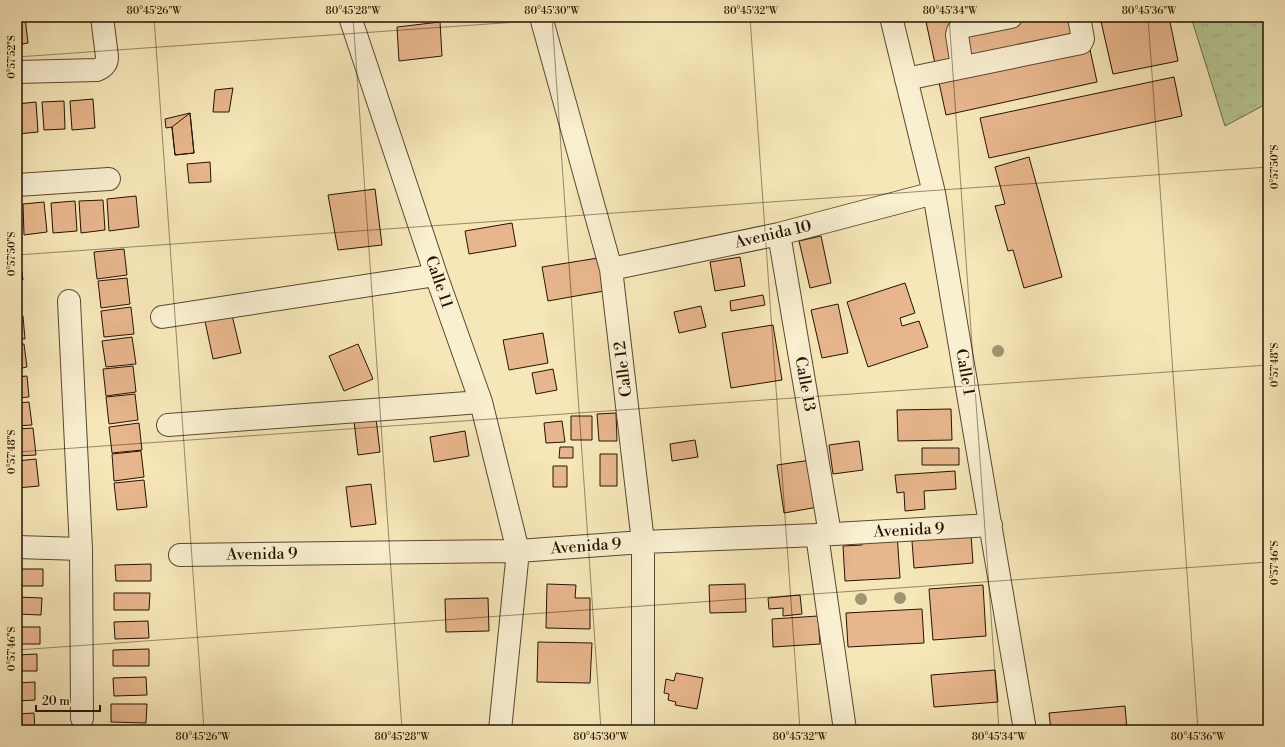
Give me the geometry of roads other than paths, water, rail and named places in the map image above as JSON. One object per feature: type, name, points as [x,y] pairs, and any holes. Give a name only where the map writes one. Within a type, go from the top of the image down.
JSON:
[{"type":"street","points":[[17,72],[97,70],[103,67],[107,63],[107,57],[102,17]]},
{"type":"street","name":"Calle 11","points":[[350,17],[436,275],[481,402],[518,551],[500,730]]},
{"type":"street","name":"Calle 12","points":[[542,17],[611,269],[643,542],[643,730]]},
{"type":"street","name":"Calle 1","points":[[891,17],[934,193],[1025,730]]},
{"type":"street","points":[[962,67],[957,35],[961,27],[1011,17]]},
{"type":"street","points":[[906,79],[1081,44],[1083,39],[1079,17]]},
{"type":"street","points":[[17,185],[109,179]]},
{"type":"street","name":"Avenida 10","points":[[611,269],[779,234],[934,193]]},
{"type":"street","name":"Calle 13","points":[[779,234],[824,534],[845,730]]},
{"type":"street","points":[[162,317],[436,275]]},
{"type":"street","points":[[69,301],[81,549],[82,718]]},
{"type":"street","points":[[168,425],[481,402]]},
{"type":"street","name":"Avenida 9","points":[[180,555],[518,551],[643,542],[991,525]]},
{"type":"street","points":[[17,546],[81,549]]}]
